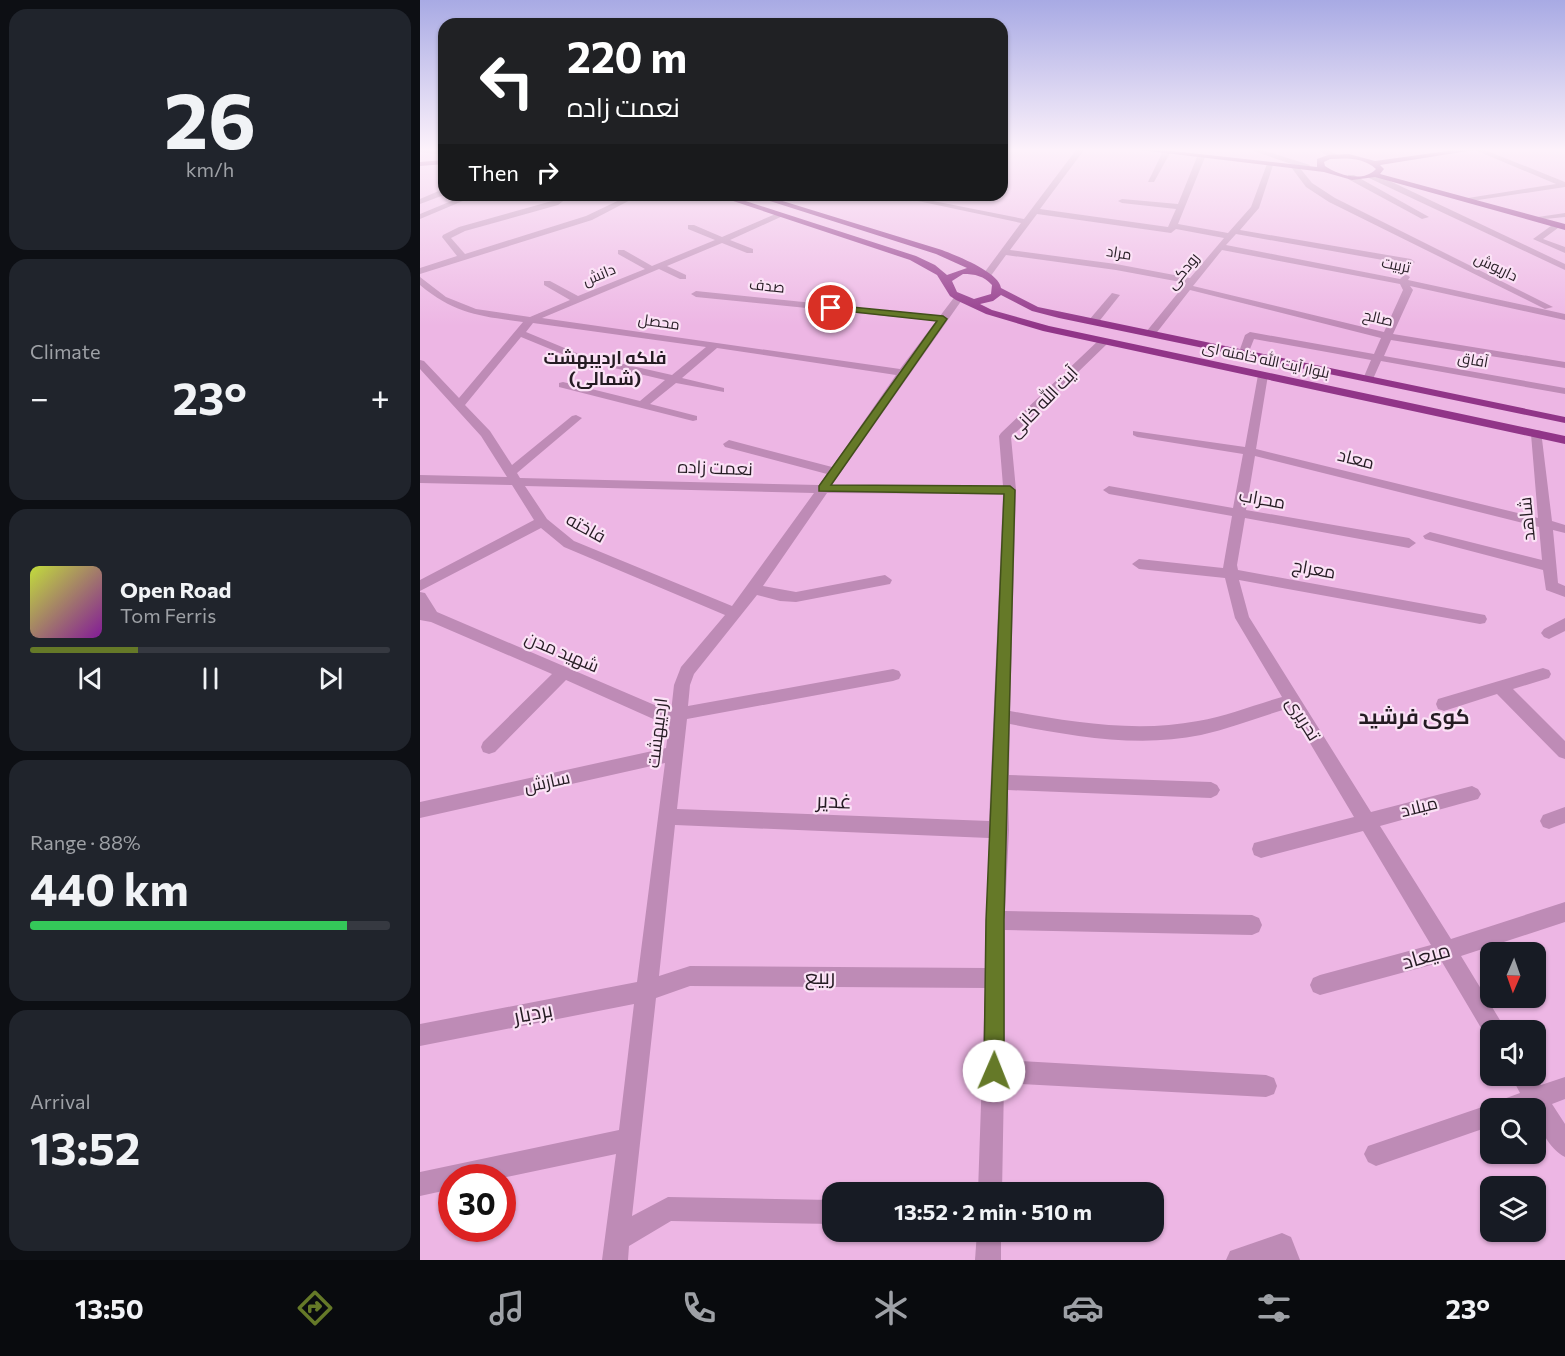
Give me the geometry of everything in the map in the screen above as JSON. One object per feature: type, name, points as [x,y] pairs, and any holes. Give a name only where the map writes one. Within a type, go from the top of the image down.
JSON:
[{"type":"main road","points":[[762,209],[929,265],[941,273],[951,292],[962,299],[974,302],[990,299],[998,290],[997,285],[960,260],[808,209]]},
{"type":"main road","points":[[1500,209],[1562,226]]},
{"type":"main road","points":[[947,281],[955,273],[962,271],[983,274]]},
{"type":"main road","name":"بلوار آیت الله خامنه ای","points":[[998,290],[1035,309],[1565,420]]},
{"type":"main road","name":"بلوار آیت الله خامنه ای","points":[[962,299],[1013,320],[1565,440]]},
{"type":"main road","points":[[1263,375],[1270,358]]},
{"type":"street","points":[[420,217],[440,209]]},
{"type":"street","points":[[463,258],[446,237],[462,229],[534,209]]},
{"type":"street","points":[[420,271],[589,218],[608,209]]},
{"type":"street","points":[[961,209],[1026,222]]},
{"type":"street","points":[[983,274],[1004,252],[1035,211],[1172,230],[1181,209]]},
{"type":"street","name":"رودکی","points":[[1150,334],[1220,247],[1254,209]]},
{"type":"street","name":"داریوش","points":[[1349,209],[1565,316]]},
{"type":"street","points":[[1410,209],[1425,217]]},
{"type":"street","points":[[1444,209],[1565,267]]},
{"type":"street","name":"دانش","points":[[460,404],[530,320],[781,215]]},
{"type":"street","points":[[1535,218],[1565,215]]},
{"type":"street","points":[[501,218],[511,224]]},
{"type":"street","points":[[1175,226],[1411,262]]},
{"type":"street","points":[[1562,226],[1537,239],[1565,250]]},
{"type":"street","points":[[690,227],[750,252]]},
{"type":"street","points":[[521,230],[531,236]]},
{"type":"street","points":[[1368,379],[1408,290],[1403,282],[1418,244]]},
{"type":"street","name":"تربیت","points":[[1220,247],[1565,316]]},
{"type":"street","points":[[621,252],[683,277]]},
{"type":"street","name":"مراد","points":[[1004,252],[1116,267],[1190,284]]},
{"type":"street","name":"محصل","points":[[420,280],[443,299],[474,312],[903,373]]},
{"type":"street","points":[[546,283],[578,300]]},
{"type":"street","name":"صالح","points":[[1190,284],[1387,336],[1565,366]]},
{"type":"street","name":"صدف","points":[[696,294],[943,319]]},
{"type":"street","points":[[1093,322],[1115,295]]},
{"type":"street","name":"اردیبهشت","points":[[617,1249],[678,718],[682,686],[687,671],[754,589],[903,373],[943,319],[962,299]]},
{"type":"street","points":[[520,333],[576,356],[720,390]]},
{"type":"street","name":"آفاق","points":[[1244,352],[1250,335],[1565,391]]},
{"type":"street","name":"آیت الله خانی","points":[[990,1182],[996,978],[995,920],[1002,782],[1010,490],[1005,436],[1104,341]]},
{"type":"street","points":[[642,405],[715,345]]},
{"type":"street","name":"فاخته","points":[[420,363],[486,434],[542,522],[569,544],[735,613]]},
{"type":"street","name":"تحریری","points":[[1263,375],[1230,565],[1233,590],[1242,618],[1489,1020]]},
{"type":"street","points":[[562,385],[693,418]]},
{"type":"street","points":[[514,476],[576,418]]},
{"type":"street","name":"معاد","points":[[1137,433],[1250,451],[1565,529]]},
{"type":"street","name":"شاهد","points":[[1537,434],[1551,586],[1565,592]]},
{"type":"street","points":[[729,444],[835,472]]},
{"type":"street","name":"نعمت زاده","points":[[420,479],[514,476],[823,489],[1010,490]]},
{"type":"street","name":"محراب","points":[[1109,490],[1409,543]]},
{"type":"street","points":[[420,586],[542,522]]},
{"type":"street","points":[[1430,536],[1549,567]]},
{"type":"street","name":"معراج","points":[[1139,564],[1231,574],[1480,619]]},
{"type":"street","points":[[754,589],[780,596],[795,597],[885,580]]},
{"type":"street","name":"شهید مدن","points":[[420,597],[424,616],[563,674],[678,718]]},
{"type":"street","points":[[1549,633],[1565,624]]},
{"type":"street","points":[[489,747],[563,674]]},
{"type":"street","points":[[1444,704],[1544,674]]},
{"type":"street","points":[[678,718],[893,675]]},
{"type":"street","points":[[1500,687],[1565,752]]},
{"type":"street","points":[[1003,716],[1079,731],[1145,733],[1199,728],[1292,701]]},
{"type":"street","name":"سازش","points":[[420,810],[674,754]]},
{"type":"street","points":[[1002,782],[1211,790]]},
{"type":"street","name":"میلاد","points":[[1261,849],[1472,794]]},
{"type":"street","name":"غدیر","points":[[667,817],[1000,830]]},
{"type":"street","name":"میعاد","points":[[1320,986],[1446,951],[1565,912]]},
{"type":"street","points":[[995,920],[1252,925]]},
{"type":"street","name":"ربیع","points":[[646,991],[690,976],[996,978]]},
{"type":"street","name":"بردبار","points":[[420,1035],[646,991]]},
{"type":"street","points":[[994,1071],[1266,1086]]},
{"type":"street","points":[[1540,1098],[1565,1088]]},
{"type":"street","points":[[1546,1114],[1565,1145]]},
{"type":"street","points":[[1376,1154],[1480,1118]]},
{"type":"street","points":[[420,1184],[629,1139]]},
{"type":"street","points":[[617,1249],[668,1209],[822,1212]]},
{"type":"street","points":[[988,1260],[989,1242]]},
{"type":"street","points":[[1239,1260],[1282,1246],[1287,1260]]},
{"type":"shaded area","points":[[420,209],[1565,209],[1565,1260],[420,1260]]},
{"type":"district","name":"فلکه اردیبهشت (شمالی)","points":[[605,368]]},
{"type":"district","name":"کوی فرشید","points":[[1414,717]]},
{"type":"route","points":[[831,308],[943,319],[823,489],[1010,490],[1000,830],[995,920],[994,1071]]}]
